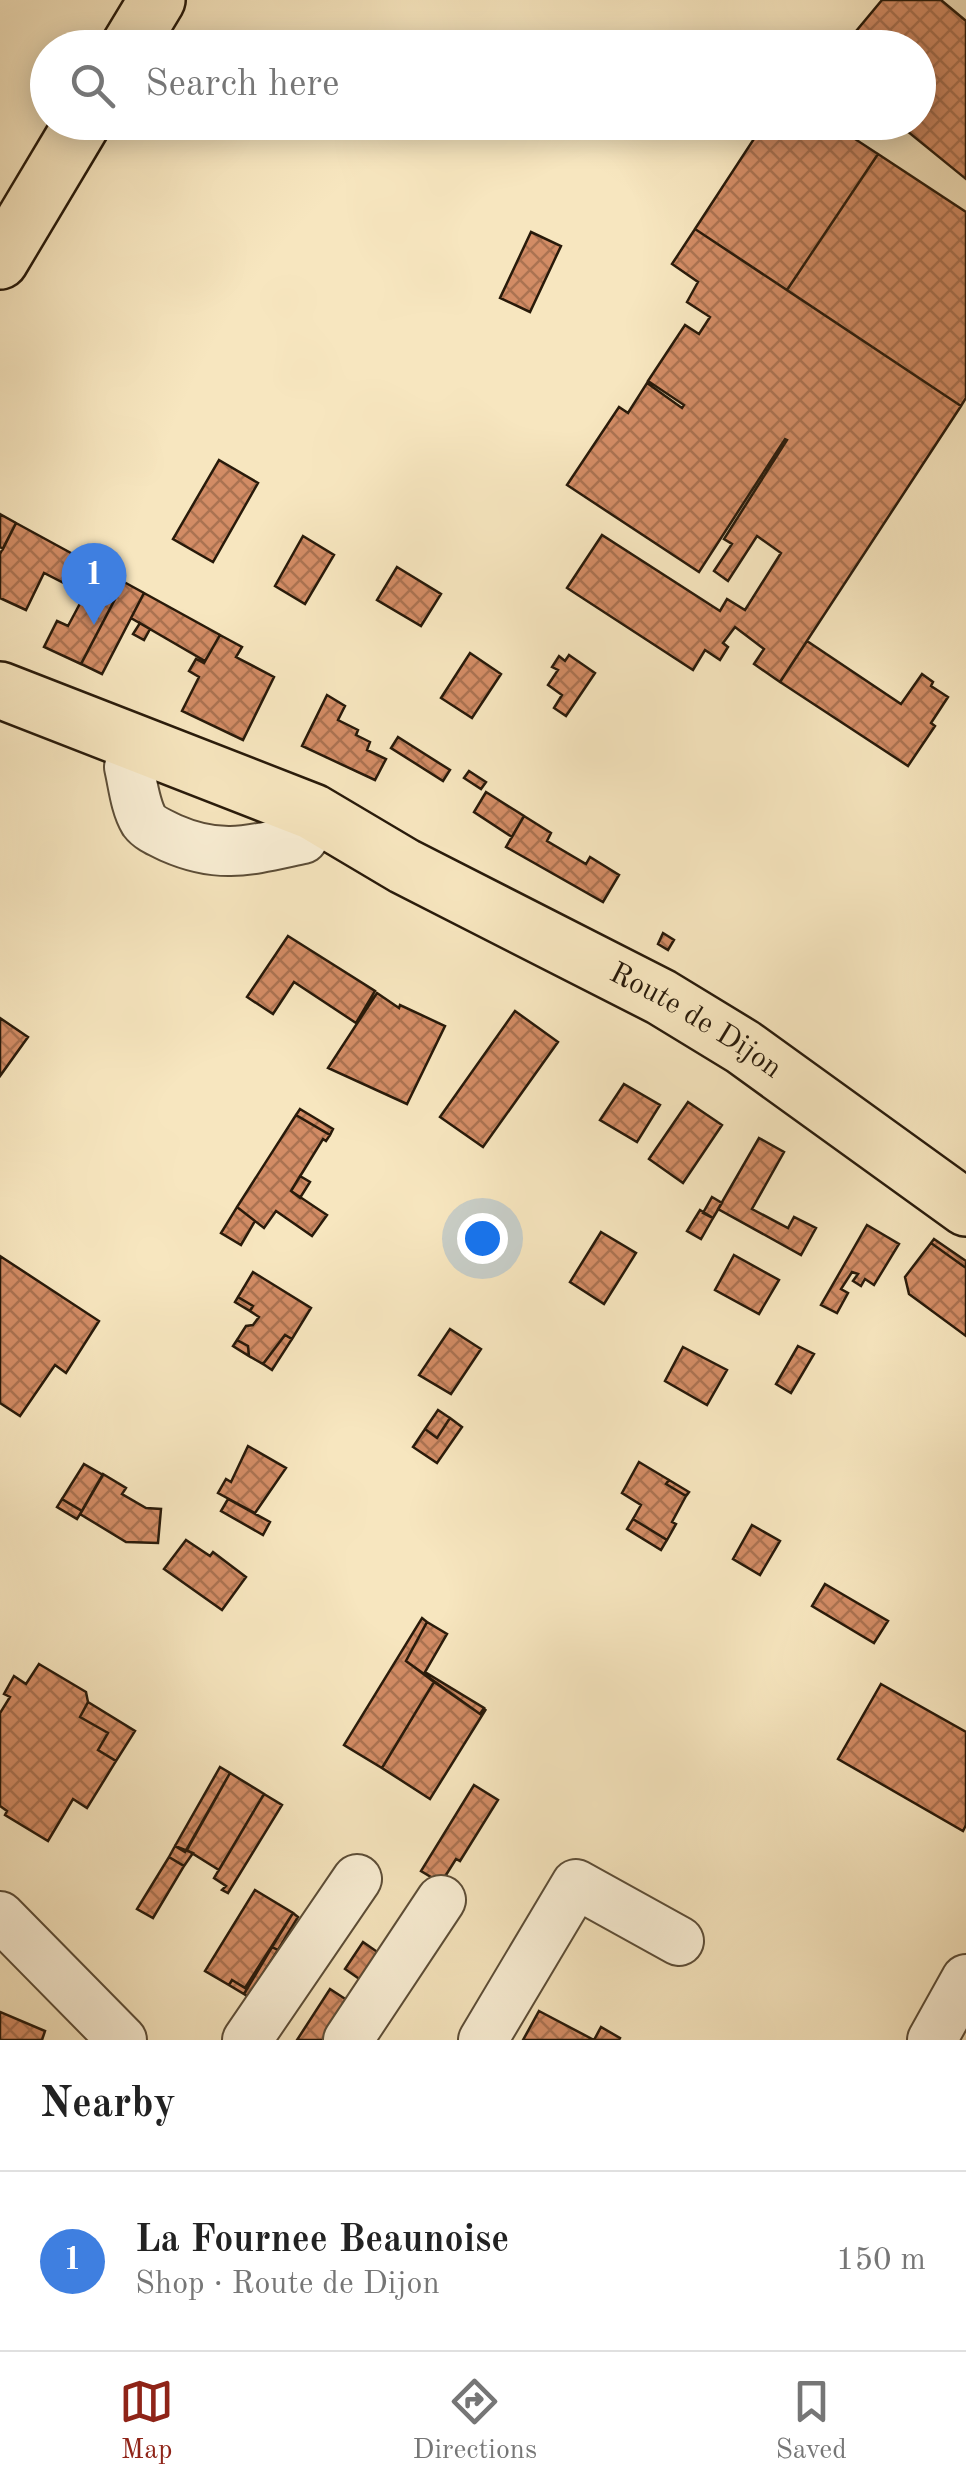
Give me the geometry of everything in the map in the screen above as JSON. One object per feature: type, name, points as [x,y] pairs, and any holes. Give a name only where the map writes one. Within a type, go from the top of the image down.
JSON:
[{"type":"main road","points":[[139,30],[157,0]]},
{"type":"main road","points":[[0,261],[72,140]]},
{"type":"main road","name":"Route de Dijon","points":[[0,690],[314,812],[404,866],[576,952],[743,1048],[966,1208]]},
{"type":"main road","name":"Route de Dijon","points":[[0,719],[129,767],[302,839],[404,866]]},
{"type":"street","points":[[247,2040],[357,1879]]},
{"type":"street","points":[[483,2040],[576,1884],[679,1941]]},
{"type":"street","points":[[348,2040],[442,1900]]},
{"type":"street","points":[[0,1916],[122,2040]]},
{"type":"street","points":[[932,2040],[966,1979]]},
{"type":"building","points":[[882,0],[941,0],[966,21],[966,179],[918,140],[936,140],[936,30],[857,30]]},
{"type":"building","points":[[753,140],[857,140],[878,154],[787,290],[695,229]]},
{"type":"building","points":[[878,154],[966,212],[966,398],[961,406],[787,290]]},
{"type":"building","points":[[695,229],[961,406],[780,682],[754,664],[764,649],[735,627],[723,643],[728,647],[720,660],[705,650],[693,670],[567,588],[602,535],[720,611],[727,599],[745,610],[781,553],[757,536],[728,581],[714,571],[732,544],[724,539],[785,439],[699,572],[567,485],[619,407],[628,413],[647,383],[682,408],[684,405],[648,381],[685,325],[699,334],[710,317],[687,302],[698,282],[672,264]]},
{"type":"building","points":[[531,232],[561,246],[530,312],[500,298]]},
{"type":"building","points":[[219,460],[258,483],[213,562],[173,539]]},
{"type":"building","points":[[0,514],[16,523],[3,549],[0,547]]},
{"type":"building","points":[[16,523],[124,582],[81,664],[44,647],[57,621],[68,626],[85,594],[44,573],[26,610],[0,598],[0,554]]},
{"type":"building","points":[[303,536],[334,555],[305,604],[275,586]]},
{"type":"building","points":[[397,567],[441,594],[421,626],[377,600]]},
{"type":"building","points":[[124,582],[144,593],[102,674],[81,664]]},
{"type":"building","points":[[144,593],[220,635],[205,661],[131,618]]},
{"type":"building","points":[[140,623],[150,629],[144,640],[133,634]]},
{"type":"building","points":[[220,635],[242,647],[236,657],[274,677],[243,740],[182,711],[199,677],[189,671],[196,659],[204,663]]},
{"type":"building","points":[[807,641],[901,704],[922,674],[933,682],[931,686],[948,697],[931,723],[935,726],[908,766],[780,682]]},
{"type":"building","points":[[470,653],[501,674],[472,718],[441,698]]},
{"type":"building","points":[[569,655],[595,673],[566,716],[554,708],[562,695],[548,685],[558,670],[552,667],[559,656],[565,661]]},
{"type":"building","points":[[327,695],[345,706],[338,720],[358,730],[356,735],[370,742],[367,750],[386,759],[375,780],[302,746]]},
{"type":"building","points":[[398,737],[450,770],[443,781],[391,748]]},
{"type":"building","points":[[469,771],[486,782],[481,789],[464,778]]},
{"type":"building","points":[[486,792],[524,816],[512,837],[474,812]]},
{"type":"building","points":[[524,816],[551,833],[547,841],[586,864],[590,857],[619,875],[603,902],[506,847]]},
{"type":"building","points":[[663,933],[674,940],[668,950],[658,944]]},
{"type":"building","points":[[288,936],[375,991],[356,1023],[294,982],[273,1014],[247,997]]},
{"type":"building","points":[[377,993],[399,1008],[400,1005],[445,1026],[407,1104],[328,1068]]},
{"type":"building","points":[[515,1011],[558,1042],[483,1147],[440,1117]]},
{"type":"building","points":[[0,1018],[28,1037],[0,1076]]},
{"type":"building","points":[[624,1084],[660,1105],[637,1142],[600,1120]]},
{"type":"building","points":[[688,1102],[722,1125],[683,1183],[649,1159]]},
{"type":"building","points":[[300,1109],[333,1129],[330,1135],[296,1115]]},
{"type":"building","points":[[296,1115],[330,1135],[326,1141],[323,1139],[291,1191],[327,1215],[312,1236],[276,1211],[264,1228],[237,1207]]},
{"type":"building","points":[[759,1138],[784,1152],[752,1209],[788,1228],[794,1217],[816,1228],[801,1255],[718,1209]]},
{"type":"building","points":[[300,1176],[310,1182],[300,1198],[291,1191]]},
{"type":"building","points":[[712,1197],[722,1203],[713,1218],[703,1213]]},
{"type":"building","points":[[237,1207],[255,1221],[241,1245],[221,1233]]},
{"type":"building","points":[[700,1210],[713,1218],[701,1239],[687,1231]]},
{"type":"building","points":[[867,1225],[899,1244],[874,1285],[865,1279],[861,1286],[853,1281],[858,1274],[852,1272],[841,1289],[848,1293],[837,1313],[821,1305]]},
{"type":"building","points":[[601,1232],[636,1253],[604,1304],[570,1282]]},
{"type":"building","points":[[934,1239],[966,1261],[966,1268],[931,1243]]},
{"type":"building","points":[[931,1243],[966,1268],[966,1336],[909,1294],[905,1277]]},
{"type":"building","points":[[734,1255],[779,1280],[759,1314],[715,1290]]},
{"type":"building","points":[[0,1256],[99,1321],[66,1373],[55,1365],[20,1416],[0,1403]]},
{"type":"building","points":[[253,1272],[311,1308],[292,1339],[285,1335],[263,1364],[249,1356],[248,1346],[237,1340],[246,1326],[253,1325],[259,1317],[250,1311],[253,1306],[238,1297]]},
{"type":"building","points":[[238,1297],[253,1306],[250,1311],[235,1302]]},
{"type":"building","points":[[450,1329],[481,1349],[451,1394],[419,1375]]},
{"type":"building","points":[[285,1335],[292,1339],[272,1370],[263,1364]]},
{"type":"building","points":[[237,1340],[248,1346],[249,1356],[233,1346]]},
{"type":"building","points":[[798,1346],[814,1354],[791,1393],[776,1384]]},
{"type":"building","points":[[683,1347],[727,1370],[707,1405],[665,1381]]},
{"type":"building","points":[[438,1410],[450,1418],[437,1438],[425,1429]]},
{"type":"building","points":[[450,1418],[462,1427],[437,1463],[413,1447],[425,1429],[437,1438]]},
{"type":"building","points":[[248,1446],[286,1468],[255,1513],[218,1493],[226,1479],[231,1482]]},
{"type":"building","points":[[639,1462],[686,1496],[667,1540],[633,1519],[641,1505],[622,1493]]},
{"type":"building","points":[[84,1464],[103,1475],[82,1511],[62,1499]]},
{"type":"building","points":[[103,1474],[126,1488],[122,1494],[146,1508],[161,1509],[158,1543],[126,1542],[80,1514]]},
{"type":"building","points":[[669,1480],[689,1492],[686,1496],[666,1484]]},
{"type":"building","points":[[62,1499],[82,1511],[77,1519],[57,1507]]},
{"type":"building","points":[[228,1499],[270,1522],[263,1535],[221,1511]]},
{"type":"building","points":[[633,1519],[667,1540],[661,1550],[627,1529]]},
{"type":"building","points":[[752,1525],[780,1541],[760,1575],[733,1559]]},
{"type":"building","points":[[186,1540],[210,1556],[213,1552],[246,1577],[222,1610],[164,1569]]},
{"type":"building","points":[[825,1584],[888,1621],[874,1643],[812,1606]]},
{"type":"building","points":[[422,1618],[427,1622],[406,1661],[434,1682],[382,1768],[344,1745]]},
{"type":"building","points":[[427,1622],[447,1634],[425,1672],[484,1708],[480,1714],[406,1661]]},
{"type":"building","points":[[39,1664],[86,1692],[88,1702],[80,1717],[108,1733],[98,1750],[116,1761],[87,1808],[73,1799],[48,1841],[5,1815],[7,1811],[0,1806],[0,1713],[10,1697],[4,1694],[14,1676],[26,1684]]},
{"type":"building","points":[[434,1682],[480,1714],[486,1709],[430,1799],[382,1768]]},
{"type":"building","points":[[881,1684],[966,1732],[963,1831],[838,1759]]},
{"type":"building","points":[[88,1702],[135,1731],[116,1761],[98,1750],[108,1733],[80,1717]]},
{"type":"building","points":[[220,1767],[230,1773],[185,1852],[175,1846]]},
{"type":"building","points":[[230,1773],[264,1794],[219,1870],[187,1850]]},
{"type":"building","points":[[474,1785],[498,1800],[460,1861],[456,1859],[441,1883],[421,1871]]},
{"type":"building","points":[[264,1794],[282,1805],[228,1893],[222,1890],[226,1886],[214,1878]]},
{"type":"building","points":[[175,1846],[193,1853],[184,1866],[169,1857]]},
{"type":"building","points":[[169,1857],[184,1866],[153,1918],[137,1909]]},
{"type":"building","points":[[255,1890],[293,1913],[245,1988],[232,1980],[229,1985],[205,1971]]},
{"type":"building","points":[[293,1913],[298,1917],[278,1950],[272,1947]]},
{"type":"building","points":[[363,1942],[386,1958],[368,1985],[345,1969]]},
{"type":"building","points":[[272,1947],[278,1950],[248,1997],[244,1994]]},
{"type":"building","points":[[232,1980],[247,1989],[244,1994],[229,1985]]},
{"type":"building","points":[[330,1989],[350,2002],[324,2040],[297,2040]]},
{"type":"building","points":[[539,2011],[594,2040],[523,2040]]},
{"type":"building","points":[[0,2012],[45,2031],[42,2040],[0,2040]]},
{"type":"building","points":[[601,2027],[620,2038],[619,2040],[594,2040]]},
{"type":"place","name":"La Fournee Beaunoise","points":[[94,625]]}]
